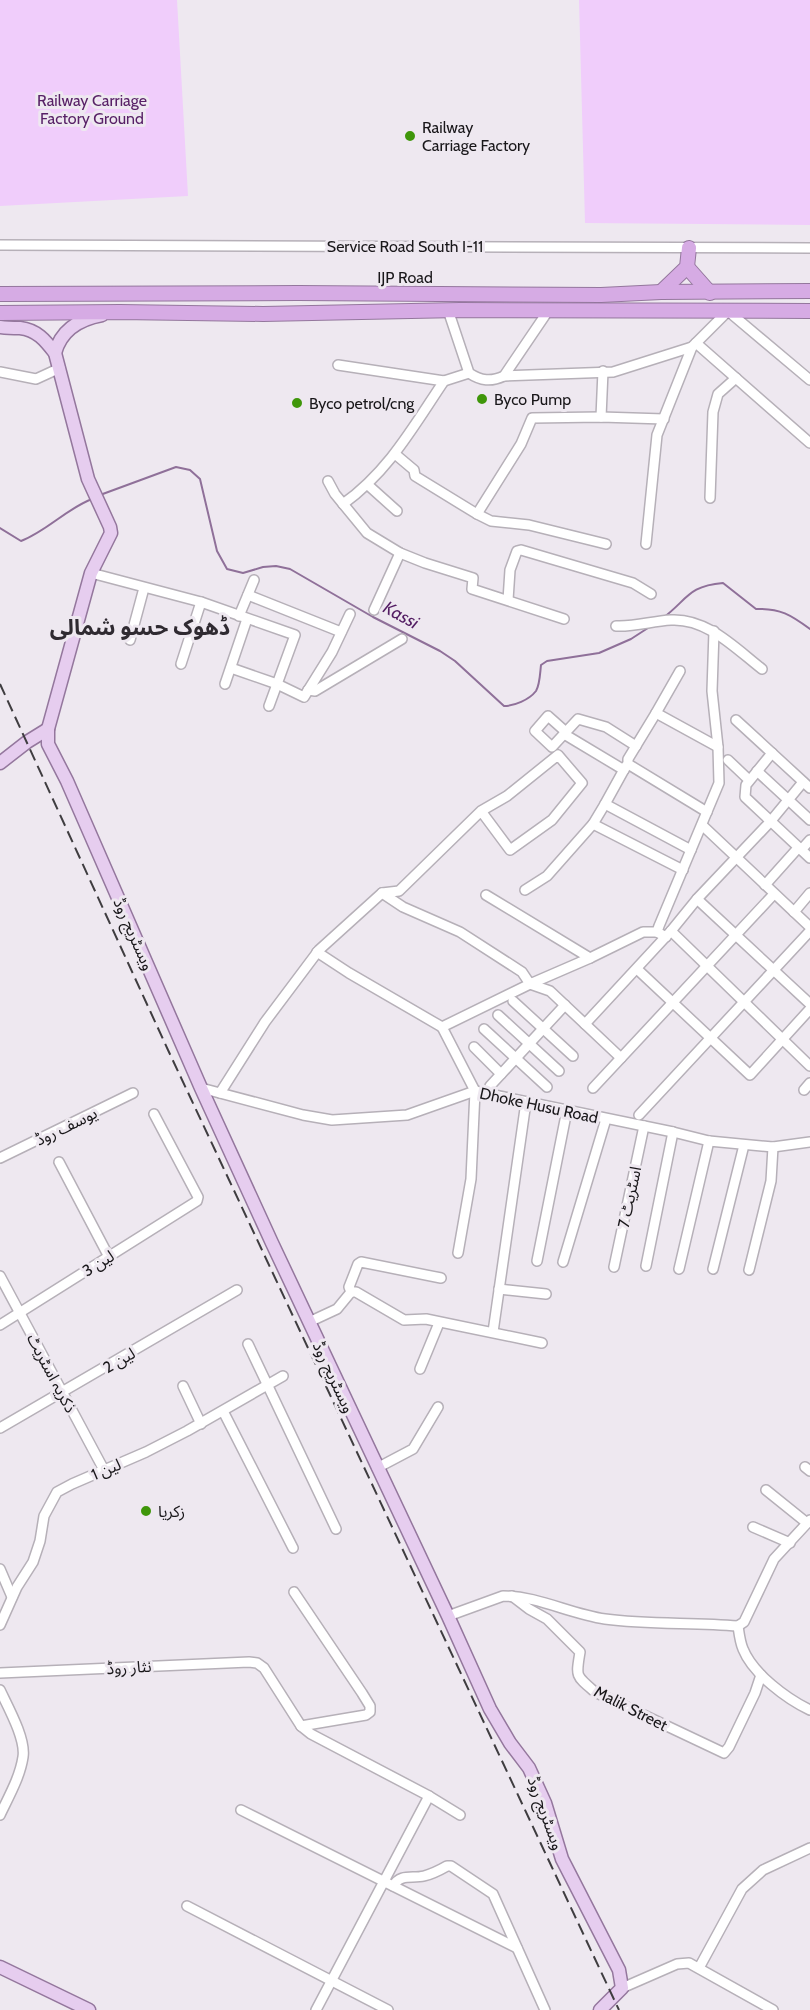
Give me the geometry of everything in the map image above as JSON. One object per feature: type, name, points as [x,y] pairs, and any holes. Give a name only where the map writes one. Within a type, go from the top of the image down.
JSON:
[{"type":"highway","points":[[661,292],[687,267],[689,248]]},
{"type":"highway","points":[[687,267],[710,293]]},
{"type":"highway","name":"IJP Road","points":[[0,294],[601,295],[661,292],[810,291]]},
{"type":"highway","points":[[296,313],[298,293]]},
{"type":"highway","name":"IJP Road","points":[[0,313],[228,314],[448,310],[810,311]]},
{"type":"main road","points":[[55,353],[62,335],[74,326],[88,319],[120,312]]},
{"type":"main road","points":[[0,327],[22,328],[34,332],[46,341],[55,353],[89,476],[111,533],[92,573],[48,729],[0,763]]},
{"type":"main road","name":"ویسٹریج روڈ","points":[[48,729],[48,744],[67,781],[201,1088],[490,1709],[510,1743],[529,1768],[545,1803],[562,1859],[619,1970],[622,1988]]},
{"type":"main road","points":[[0,1967],[90,2010]]},
{"type":"main road","points":[[600,2010],[622,1988]]},
{"type":"street","name":"Service Road South I-11","points":[[0,245],[810,248]]},
{"type":"street","points":[[448,310],[469,373],[478,379],[493,381],[504,376],[613,372],[694,345]]},
{"type":"street","points":[[504,376],[548,311]]},
{"type":"street","points":[[646,544],[657,435],[694,345],[728,311],[810,380]]},
{"type":"street","points":[[694,345],[736,378],[810,443]]},
{"type":"street","points":[[338,365],[444,381],[469,373]]},
{"type":"street","points":[[0,372],[36,379],[60,368]]},
{"type":"street","points":[[601,417],[603,371]]},
{"type":"street","points":[[710,498],[713,412],[718,394],[736,378]]},
{"type":"street","points":[[344,504],[368,485],[395,454],[444,381]]},
{"type":"street","points":[[479,511],[521,444],[532,418],[664,419]]},
{"type":"street","points":[[395,454],[414,470],[415,476],[479,511],[491,521],[529,525],[606,544]]},
{"type":"street","points":[[328,481],[367,533],[425,563],[473,578],[472,589],[564,618]]},
{"type":"street","points":[[368,485],[397,511]]},
{"type":"street","points":[[508,600],[510,570],[518,551],[521,550],[633,583],[651,594]]},
{"type":"street","points":[[374,610],[400,552]]},
{"type":"street","points":[[92,573],[201,602],[295,634]]},
{"type":"street","points":[[225,684],[254,580]]},
{"type":"street","points":[[130,640],[144,588]]},
{"type":"street","points":[[248,595],[341,632]]},
{"type":"street","points":[[181,664],[201,602]]},
{"type":"street","points":[[231,668],[277,684],[304,697],[332,652],[350,614]]},
{"type":"street","points":[[269,706],[295,634],[304,617]]},
{"type":"street","points":[[616,626],[686,620],[714,631],[762,669]]},
{"type":"street","points":[[664,934],[683,870],[719,783],[712,691],[714,631]]},
{"type":"street","points":[[308,690],[315,691],[402,639]]},
{"type":"street","points":[[525,890],[547,876],[593,824],[680,671]]},
{"type":"street","points":[[656,713],[718,747]]},
{"type":"street","points":[[636,746],[606,727],[578,718],[565,733],[707,812]]},
{"type":"street","points":[[585,1024],[637,969],[664,934],[789,800],[807,785],[736,720]]},
{"type":"street","points":[[772,753],[749,780],[744,791],[745,797],[810,858]]},
{"type":"street","points":[[220,1093],[265,1022],[317,952],[382,893],[399,891],[482,811],[507,796],[558,755],[582,783],[552,820],[510,850],[482,811]]},
{"type":"street","points":[[728,760],[749,780]]},
{"type":"street","points":[[757,771],[810,820]]},
{"type":"street","points":[[605,804],[691,850]]},
{"type":"street","points":[[593,824],[683,870]]},
{"type":"street","points":[[639,1115],[810,929],[702,825]]},
{"type":"street","points":[[765,885],[810,840]]},
{"type":"street","points":[[382,893],[403,907],[460,932],[522,972],[530,984],[550,991],[621,1058]]},
{"type":"street","points":[[794,912],[810,893]]},
{"type":"street","points":[[593,1088],[774,894]]},
{"type":"street","points":[[486,895],[590,958]]},
{"type":"street","points":[[697,899],[810,1004]]},
{"type":"street","points":[[442,1027],[643,932],[664,934],[706,966],[810,1066]]},
{"type":"street","points":[[317,952],[442,1027],[475,1090],[471,1179],[458,1253]]},
{"type":"street","points":[[637,969],[750,1075],[810,1009]]},
{"type":"street","points":[[513,1001],[573,1056]]},
{"type":"street","points":[[490,1086],[565,1005]]},
{"type":"street","points":[[498,1015],[560,1071]]},
{"type":"street","points":[[484,1029],[547,1087]]},
{"type":"street","points":[[474,1047],[501,1074]]},
{"type":"street","name":"Dhoke Husu Road","points":[[201,1088],[303,1115],[332,1120],[407,1115],[475,1090],[709,1141],[773,1147],[810,1142]]},
{"type":"street","name":"یوسف روڈ","points":[[0,1158],[133,1093]]},
{"type":"street","points":[[493,1332],[526,1102]]},
{"type":"street","points":[[537,1261],[567,1110]]},
{"type":"street","name":"لین 3","points":[[0,1325],[197,1201],[198,1197],[154,1114]]},
{"type":"street","points":[[563,1262],[606,1119]]},
{"type":"street","name":"اسٹریٹ 7","points":[[614,1267],[644,1126]]},
{"type":"street","points":[[646,1266],[673,1132]]},
{"type":"street","points":[[679,1269],[709,1141]]},
{"type":"street","points":[[712,1269],[744,1145]]},
{"type":"street","points":[[748,1270],[771,1181],[773,1147]]},
{"type":"street","points":[[59,1162],[109,1257]]},
{"type":"street","points":[[351,1292],[349,1287],[358,1264],[361,1262],[441,1278]]},
{"type":"street","name":"ذکریہ اسٹریٹ","points":[[0,1276],[104,1470]]},
{"type":"street","points":[[499,1289],[546,1294]]},
{"type":"street","name":"لین 2","points":[[0,1428],[237,1290]]},
{"type":"street","points":[[309,1322],[337,1309],[351,1292]]},
{"type":"street","points":[[351,1292],[356,1292],[404,1320],[426,1320],[542,1343]]},
{"type":"street","points":[[420,1369],[439,1323]]},
{"type":"street","points":[[248,1344],[336,1529]]},
{"type":"street","name":"لین 1","points":[[0,1625],[12,1597],[33,1562],[40,1541],[44,1516],[57,1492],[146,1452],[201,1424],[283,1376]]},
{"type":"street","points":[[183,1386],[201,1424]]},
{"type":"street","points":[[377,1468],[413,1449],[438,1407]]},
{"type":"street","points":[[223,1411],[293,1548]]},
{"type":"street","points":[[448,1616],[503,1596],[512,1596],[536,1599],[564,1610],[603,1619],[651,1624],[738,1626],[744,1622],[774,1560],[808,1521],[766,1490]]},
{"type":"street","points":[[753,1527],[790,1543]]},
{"type":"street","points":[[0,1569],[12,1597]]},
{"type":"street","points":[[294,1592],[370,1706],[370,1712],[366,1715],[301,1726]]},
{"type":"street","name":"Malik Street","points":[[512,1596],[529,1610],[547,1619],[580,1652],[577,1672],[579,1678],[595,1692],[724,1753],[729,1748],[752,1701],[761,1675]]},
{"type":"street","points":[[738,1626],[742,1648],[761,1675],[796,1703],[810,1710]]},
{"type":"street","name":"نثار روڈ","points":[[0,1673],[257,1663],[264,1668],[301,1726]]},
{"type":"street","points":[[0,1690],[17,1727],[24,1755],[16,1781],[0,1815]]},
{"type":"street","points":[[301,1726],[311,1734],[429,1796],[460,1815]]},
{"type":"street","points":[[316,2010],[389,1884],[429,1796]]},
{"type":"street","points":[[241,1810],[517,1948]]},
{"type":"street","points":[[699,1968],[742,1889],[763,1870],[810,1848]]},
{"type":"street","points":[[389,1884],[408,1876],[423,1876],[452,1866],[493,1894],[545,2010]]},
{"type":"street","points":[[187,1906],[388,2010]]},
{"type":"street","points":[[622,1988],[677,1964],[689,1963],[773,2010]]},
{"type":"green space","name":"Railway Carriage Factory Ground","points":[[0,0],[177,0],[188,196],[0,206]]},
{"type":"green space","points":[[579,0],[810,0],[810,225],[585,223]]},
{"type":"waterway","name":"Kassi","points":[[100,495],[176,467],[190,470],[200,479],[217,551],[227,569],[243,573],[263,567],[276,566],[290,569],[373,617],[440,651],[455,661],[504,706],[521,702],[536,691],[541,665],[547,661],[599,653],[631,639],[651,626]]},
{"type":"waterway","name":"Kassi","points":[[0,528],[21,541],[92,499]]},
{"type":"waterway","name":"Kassi","points":[[663,618],[695,590],[723,583],[756,609],[785,613],[810,629]]},
{"type":"railway","points":[[0,684],[168,1050],[619,2010]]},
{"type":"place","name":"Railway Carriage Factory","points":[[410,136]]},
{"type":"place","name":"Byco Pump","points":[[482,399]]},
{"type":"place","name":"Byco petrol/cng","points":[[297,403]]},
{"type":"place","name":"زکریا","points":[[146,1511]]},
{"type":"district","name":"ڈھوک حسو شمالی","points":[[140,627]]}]
